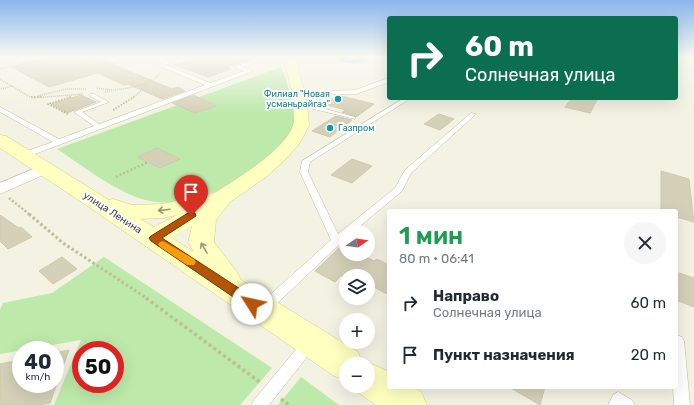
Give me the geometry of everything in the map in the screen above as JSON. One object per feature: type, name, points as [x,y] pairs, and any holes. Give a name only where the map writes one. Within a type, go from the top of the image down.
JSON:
[{"type":"street","points":[[154,238],[249,180],[270,164],[292,142],[301,126],[300,105],[293,76]]},
{"type":"street","name":"улица Ленина","points":[[0,140],[154,238],[339,359]]},
{"type":"street","points":[[3,192],[46,169]]},
{"type":"street","points":[[94,200],[130,212],[163,211],[189,206],[229,193]]},
{"type":"street","points":[[229,193],[205,218],[201,244],[234,291]]},
{"type":"street","points":[[375,384],[408,405]]},
{"type":"lane","points":[[188,76],[210,85]]},
{"type":"lane","points":[[24,155],[235,76]]},
{"type":"lane","points":[[300,105],[333,92],[356,92],[387,81]]},
{"type":"lane","points":[[77,112],[106,102],[92,92]]},
{"type":"lane","points":[[336,241],[304,172],[306,160],[330,147],[405,100]]},
{"type":"lane","points":[[300,105],[353,118]]},
{"type":"lane","points":[[0,109],[59,142]]},
{"type":"lane","points":[[77,112],[99,127]]},
{"type":"lane","points":[[262,310],[336,241],[399,188],[408,172],[473,114]]},
{"type":"lane","points":[[259,405],[312,341]]},
{"type":"lane","points":[[678,354],[682,405]]},
{"type":"lane","points":[[616,405],[618,400],[627,405]]},
{"type":"path","points":[[99,127],[100,121],[111,111],[136,96],[148,85]]},
{"type":"path","points":[[2,89],[13,86]]},
{"type":"path","points":[[32,98],[66,89],[88,89]]},
{"type":"path","points":[[92,92],[113,90]]},
{"type":"path","points":[[75,96],[48,104],[67,115],[77,112]]},
{"type":"path","points":[[116,177],[148,162]]},
{"type":"path","points":[[3,192],[63,243],[145,297],[289,405]]},
{"type":"green space","points":[[257,76],[284,76],[293,105],[293,126],[280,145],[259,164],[235,181],[215,192],[195,199],[173,202],[145,200],[106,182],[57,149]]},
{"type":"green space","points":[[104,257],[272,368],[240,405],[54,405],[59,393],[64,393],[64,381],[72,362],[72,393],[124,393],[124,341],[81,340],[64,343],[64,341],[12,341],[12,352],[0,354],[0,310],[3,303],[52,293]]},
{"type":"green space","points":[[301,377],[339,405],[278,405]]},
{"type":"building","points":[[28,76],[88,76],[49,87]]},
{"type":"building","points":[[104,76],[141,76],[172,89],[178,87],[185,91],[162,99],[128,84],[124,85]]},
{"type":"building","points":[[81,95],[96,102],[67,113],[51,104]]},
{"type":"building","points":[[194,95],[216,106],[195,113],[172,103]]},
{"type":"building","name":"Филиал \"Новая усманьрайгаз\"","points":[[337,96],[374,104],[356,117],[342,112],[346,110],[323,104]]},
{"type":"building","points":[[570,100],[597,100],[590,113],[565,107]]},
{"type":"building","points":[[439,114],[454,119],[440,130],[424,124]]},
{"type":"building","name":"Газпром","points":[[336,116],[352,120],[330,137],[312,131]]},
{"type":"building","points":[[157,148],[180,159],[160,168],[137,157]]},
{"type":"building","points":[[352,159],[372,166],[352,183],[331,175]]},
{"type":"building","points":[[661,171],[689,179],[694,222],[678,218],[678,209],[661,209]]},
{"type":"building","points":[[0,215],[19,228],[21,227],[32,237],[8,249],[0,241]]},
{"type":"building","points":[[339,248],[339,261],[375,261],[377,259],[387,264],[387,294],[375,288],[375,269],[339,269],[339,278],[335,282],[315,271]]},
{"type":"building","points":[[62,257],[77,269],[53,284],[39,271]]},
{"type":"building","points":[[678,273],[694,278],[694,307],[678,301]]},
{"type":"building","points":[[69,350],[64,364],[64,351]]},
{"type":"building","points":[[12,362],[12,393],[54,393],[50,403],[39,405],[0,405],[0,364]]},
{"type":"building","points":[[512,389],[544,389],[540,405]]},
{"type":"slow traffic","points":[[163,244],[191,262]]},
{"type":"place","name":"Филиал \"Новая усманьрайгаз\"","points":[[338,99]]},
{"type":"place","name":"Газпром","points":[[330,128]]},
{"type":"route","points":[[191,216],[154,238],[252,304]]}]
